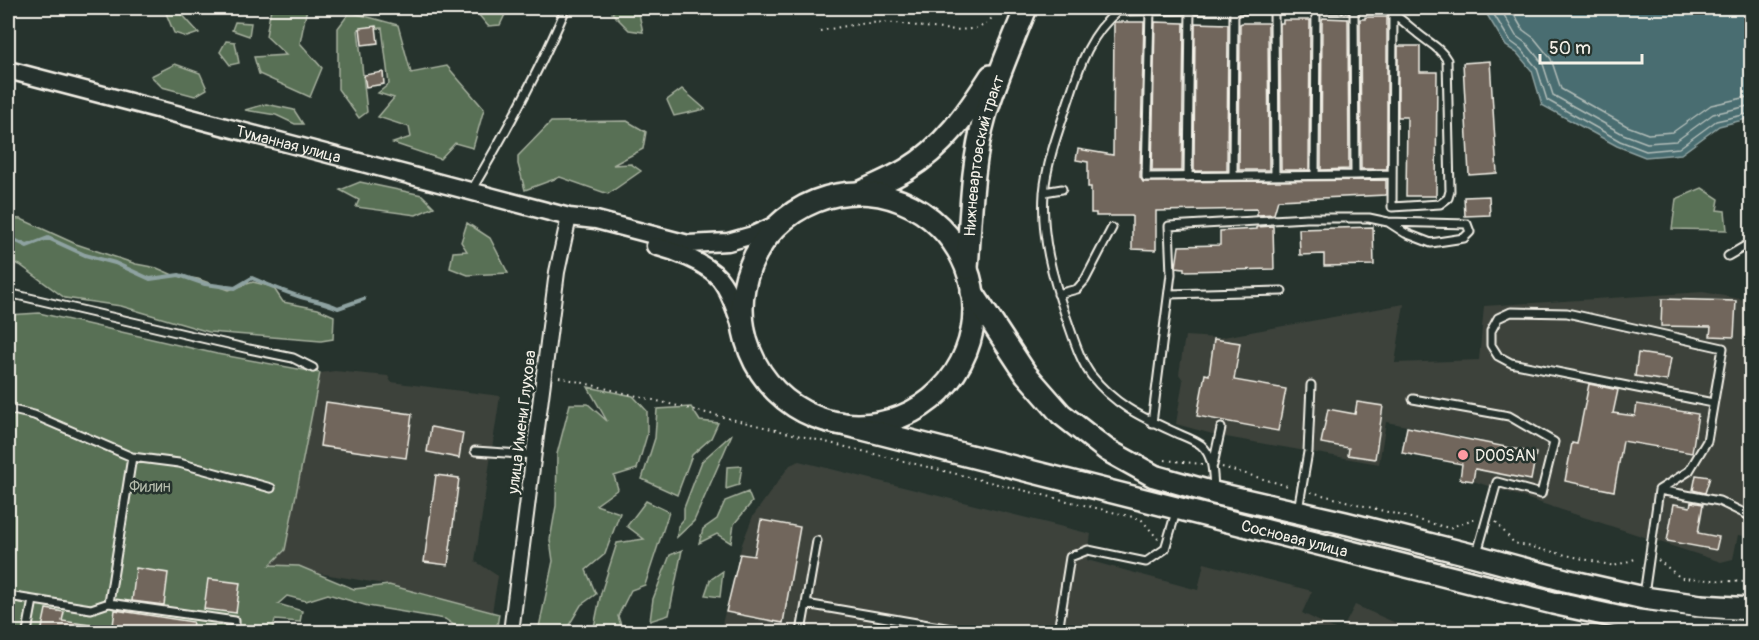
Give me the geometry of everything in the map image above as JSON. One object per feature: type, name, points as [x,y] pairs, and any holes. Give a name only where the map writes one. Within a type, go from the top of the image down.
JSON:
[{"type":"main road","name":"Нижневартовский тракт","points":[[967,271],[977,151],[985,116],[1026,8]]},
{"type":"main road","name":"Нижневартовский тракт","points":[[859,193],[907,170],[931,153],[964,117],[1012,43]]},
{"type":"main road","points":[[859,193],[877,194],[894,199],[926,215],[951,239],[967,271],[974,314],[971,335],[964,356],[953,375],[939,391],[922,405],[893,419],[861,425],[839,423],[808,414],[780,395],[759,370],[746,339],[742,303],[749,267],[757,251],[780,223],[794,212],[825,198],[859,193]]},
{"type":"main road","name":"Сосновая улица","points":[[972,292],[1026,374],[1060,414],[1107,450],[1154,476],[1214,494],[1298,512],[1644,598],[1701,606],[1752,609]]},
{"type":"main road","name":"Сосновая улица","points":[[839,423],[1143,510],[1177,509],[1553,603],[1631,620],[1692,628],[1752,632]]},
{"type":"street","name":"Туманная улица","points":[[8,70],[569,217],[596,220],[688,244],[728,242],[753,235],[780,223]]},
{"type":"street","name":"Туманная улица","points":[[569,217],[598,232],[663,248],[688,258],[708,270],[719,278],[728,294],[746,339]]},
{"type":"street","name":"улица Имени Глухова","points":[[511,633],[557,272],[569,217]]},
{"type":"lane","points":[[471,191],[512,120],[566,8]]},
{"type":"lane","points":[[1315,175],[1316,8]]},
{"type":"lane","points":[[1354,8],[1355,174]]},
{"type":"lane","points":[[1213,465],[1201,445],[1152,423],[1116,402],[1090,374],[1076,344],[1058,294],[1046,246],[1044,192],[1054,147],[1078,69],[1089,45],[1106,21],[1118,11],[1386,8],[1393,13],[1443,52],[1447,60],[1450,191],[1448,198],[1440,204],[1392,207],[1393,13]]},
{"type":"lane","points":[[1150,9],[1146,177],[1392,174]]},
{"type":"lane","points":[[1188,177],[1190,9]]},
{"type":"lane","points":[[1233,176],[1234,9]]},
{"type":"lane","points":[[1274,9],[1275,176]]},
{"type":"lane","points":[[1044,192],[1062,189]]},
{"type":"lane","points":[[1152,423],[1171,274],[1169,226],[1306,218],[1369,218],[1388,222],[1467,224],[1470,232],[1464,238],[1431,243],[1406,233],[1388,222]]},
{"type":"lane","points":[[1058,294],[1077,289],[1085,279],[1112,228]]},
{"type":"lane","points":[[1728,256],[1752,242]]},
{"type":"lane","points":[[1169,294],[1282,291]]},
{"type":"lane","points":[[8,293],[249,350],[293,357],[313,368]]},
{"type":"lane","points":[[1644,598],[1659,490],[1689,471],[1707,441],[1723,348],[1567,313],[1511,312],[1498,318],[1491,331],[1491,345],[1498,356],[1511,363],[1713,403]]},
{"type":"lane","points":[[1298,512],[1308,453],[1311,385]]},
{"type":"lane","points":[[1413,399],[1509,416],[1554,442],[1541,494],[1497,482],[1476,556]]},
{"type":"lane","points":[[8,409],[34,416],[132,457],[179,463],[271,488]]},
{"type":"lane","points":[[1214,494],[1213,465],[1221,428]]},
{"type":"lane","points":[[475,451],[534,455]]},
{"type":"lane","points":[[109,603],[132,457]]},
{"type":"lane","points":[[1659,490],[1719,501],[1752,517]]},
{"type":"lane","points":[[1058,633],[1071,557],[1088,550],[1146,562],[1165,549],[1177,509]]},
{"type":"lane","points":[[801,633],[817,541]]},
{"type":"lane","points":[[8,596],[91,609],[109,603],[235,621],[236,633]]},
{"type":"lane","points":[[27,633],[33,600]]},
{"type":"lane","points":[[806,604],[969,633]]},
{"type":"path","points":[[820,31],[873,23],[968,29],[987,24],[998,8]]},
{"type":"path","points":[[559,377],[1143,510],[1165,549]]},
{"type":"path","points":[[1154,476],[1160,460],[1213,465],[1449,528],[1478,517],[1487,519],[1498,522],[1514,543],[1614,566],[1641,557],[1660,561],[1681,578],[1744,582],[1752,577]]},
{"type":"shaded area","points":[[1703,292],[1751,301],[1751,537],[1738,535],[1733,559],[1721,562],[1473,481],[1480,440],[1386,422],[1379,464],[1220,436],[1176,424],[1183,380],[1179,374],[1185,336],[1218,338],[1404,304],[1395,363],[1479,360],[1484,306]]},
{"type":"shaded area","points":[[335,371],[388,376],[391,382],[500,396],[475,561],[498,576],[492,612],[389,585],[270,565],[285,550],[320,373]]},
{"type":"shaded area","points":[[799,461],[1091,534],[1087,560],[1198,590],[1204,563],[1312,591],[1302,613],[1341,632],[720,632],[742,544],[753,516],[790,465]]},
{"type":"shaded area","points":[[1355,605],[1416,632],[1341,632]]},
{"type":"green space","points":[[271,8],[307,8],[300,43],[322,68],[310,97],[259,74],[254,57],[286,55],[266,36]]},
{"type":"green space","points":[[473,8],[508,8],[500,25],[488,26]]},
{"type":"green space","points":[[617,8],[628,8],[639,14],[643,32],[629,30],[612,13]]},
{"type":"green space","points":[[179,11],[199,33],[187,37],[174,33],[166,13]]},
{"type":"green space","points":[[350,12],[398,25],[411,73],[447,66],[484,109],[473,148],[455,143],[440,159],[393,143],[411,137],[409,127],[378,117],[394,98],[378,93],[389,84],[382,28],[358,29],[367,112],[359,118],[338,89],[338,28]]},
{"type":"green space","points":[[235,22],[251,23],[249,36],[232,30]]},
{"type":"green space","points":[[226,41],[235,42],[239,63],[230,65],[220,52]]},
{"type":"green space","points":[[175,64],[200,73],[207,89],[195,96],[162,87],[151,76]]},
{"type":"green space","points":[[682,89],[705,109],[674,116],[667,100]]},
{"type":"green space","points":[[266,104],[294,110],[303,124],[295,124],[276,115],[245,110]]},
{"type":"green space","points":[[627,121],[646,132],[643,149],[613,165],[631,164],[641,171],[608,194],[560,177],[525,190],[518,156],[551,122]]},
{"type":"green space","points":[[360,182],[422,195],[434,207],[416,215],[356,207],[359,200],[340,190]]},
{"type":"green space","points":[[1702,188],[1719,199],[1717,210],[1725,211],[1727,230],[1672,229],[1676,199]]},
{"type":"green space","points":[[8,218],[21,219],[76,244],[136,264],[157,268],[173,275],[198,279],[229,290],[253,282],[273,287],[283,302],[318,309],[334,316],[333,339],[321,341],[209,332],[121,306],[65,298],[20,265],[8,261]]},
{"type":"green space","points":[[467,223],[490,238],[508,273],[468,275],[450,268],[453,252],[467,251],[461,242]]},
{"type":"green space","name":"Филин","points":[[39,313],[217,354],[320,373],[285,550],[270,565],[299,566],[354,589],[389,585],[499,614],[496,632],[464,632],[445,619],[368,606],[328,594],[306,601],[287,596],[278,604],[302,611],[300,622],[275,620],[272,632],[8,632],[8,315]]},
{"type":"green space","points":[[588,387],[633,396],[647,411],[647,435],[637,469],[614,476],[618,489],[596,505],[620,513],[605,554],[586,570],[596,594],[581,605],[565,632],[538,632],[553,561],[550,540],[556,506],[557,454],[570,404],[588,404],[607,421]]},
{"type":"green space","points":[[691,407],[700,421],[718,423],[711,438],[692,455],[677,495],[642,479],[655,438],[657,409]]},
{"type":"green space","points":[[732,434],[694,521],[677,537],[678,526],[684,519],[684,508],[702,461]]},
{"type":"green space","points":[[742,466],[739,485],[726,489],[727,467]]},
{"type":"green space","points":[[748,492],[752,502],[734,524],[731,543],[717,534],[699,543],[703,529],[717,519],[725,501]]},
{"type":"green space","points":[[646,501],[669,512],[645,585],[631,590],[618,616],[623,632],[593,632],[601,593],[617,543],[644,539],[627,526]]},
{"type":"green space","points":[[682,550],[669,615],[650,621],[653,599],[670,555]]},
{"type":"green space","points":[[723,571],[720,597],[705,595],[710,580]]},
{"type":"water","points":[[1483,8],[1751,8],[1751,118],[1719,126],[1681,154],[1645,157],[1617,146],[1542,105],[1532,71],[1517,53],[1506,46]]},
{"type":"building","points":[[1365,17],[1387,17],[1387,169],[1361,169],[1360,19],[1365,19]]},
{"type":"building","points":[[1323,18],[1348,19],[1349,169],[1321,170]]},
{"type":"building","points":[[1283,20],[1310,20],[1309,170],[1281,170],[1280,23],[1283,23]]},
{"type":"building","points":[[1114,22],[1144,22],[1140,177],[1143,182],[1386,180],[1386,195],[1278,200],[1274,214],[1257,215],[1257,209],[1156,211],[1156,250],[1132,249],[1132,216],[1096,216],[1096,213],[1091,213],[1088,162],[1076,160],[1078,149],[1113,155]]},
{"type":"building","points":[[1155,22],[1184,23],[1182,171],[1152,171]]},
{"type":"building","points":[[1195,23],[1228,24],[1227,171],[1194,171]]},
{"type":"building","points":[[1268,23],[1269,170],[1239,170],[1240,24]]},
{"type":"building","points":[[376,26],[378,43],[362,45],[360,28]]},
{"type":"building","points":[[1398,46],[1420,46],[1420,72],[1437,72],[1436,196],[1406,196],[1407,117],[1398,117]]},
{"type":"building","points":[[1490,61],[1497,173],[1469,175],[1463,63]]},
{"type":"building","points":[[383,72],[384,84],[366,87],[364,75]]},
{"type":"building","points":[[1489,196],[1490,215],[1465,216],[1464,197]]},
{"type":"building","points":[[1273,226],[1274,269],[1184,271],[1184,268],[1176,267],[1179,246],[1220,245],[1220,231]]},
{"type":"building","points":[[1373,227],[1374,265],[1324,266],[1324,254],[1300,255],[1299,229]]},
{"type":"building","points":[[1662,299],[1736,301],[1734,337],[1710,336],[1711,327],[1661,326]]},
{"type":"building","points":[[1214,339],[1240,343],[1234,380],[1286,389],[1278,431],[1197,416],[1205,374],[1209,375]]},
{"type":"building","points":[[1638,353],[1671,358],[1667,381],[1635,376]]},
{"type":"building","points":[[1589,384],[1618,390],[1613,413],[1635,416],[1637,404],[1698,414],[1692,453],[1623,441],[1614,491],[1565,481],[1572,443],[1577,444]]},
{"type":"building","points":[[326,402],[412,414],[406,458],[320,446]]},
{"type":"building","points":[[1357,402],[1383,406],[1375,459],[1348,455],[1349,448],[1321,443],[1328,409],[1355,414]]},
{"type":"building","points":[[431,427],[463,433],[459,458],[427,452]]},
{"type":"building","points":[[1407,427],[1536,453],[1531,480],[1475,469],[1473,481],[1460,479],[1462,464],[1402,453]]},
{"type":"building","points":[[436,475],[459,478],[448,565],[424,562]]},
{"type":"building","points":[[1696,475],[1710,477],[1705,493],[1693,490]]},
{"type":"building","points":[[1691,502],[1703,504],[1698,533],[1719,537],[1716,550],[1667,541],[1674,504],[1690,507]]},
{"type":"building","points":[[761,520],[800,527],[783,623],[726,612],[740,554],[754,556]]},
{"type":"building","points":[[136,568],[168,573],[164,605],[132,601]]},
{"type":"building","points":[[208,579],[240,583],[236,613],[204,609]]},
{"type":"building","points":[[46,609],[64,612],[62,621],[96,626],[96,633],[41,633]]},
{"type":"building","points":[[115,610],[193,622],[191,633],[112,633]]},
{"type":"waterway","points":[[8,237],[27,246],[48,238],[85,255],[115,263],[150,279],[179,275],[205,284],[235,288],[252,278],[288,293],[338,308],[364,299]]},
{"type":"place","name":"DOOSAN","points":[[1463,455]]}]
